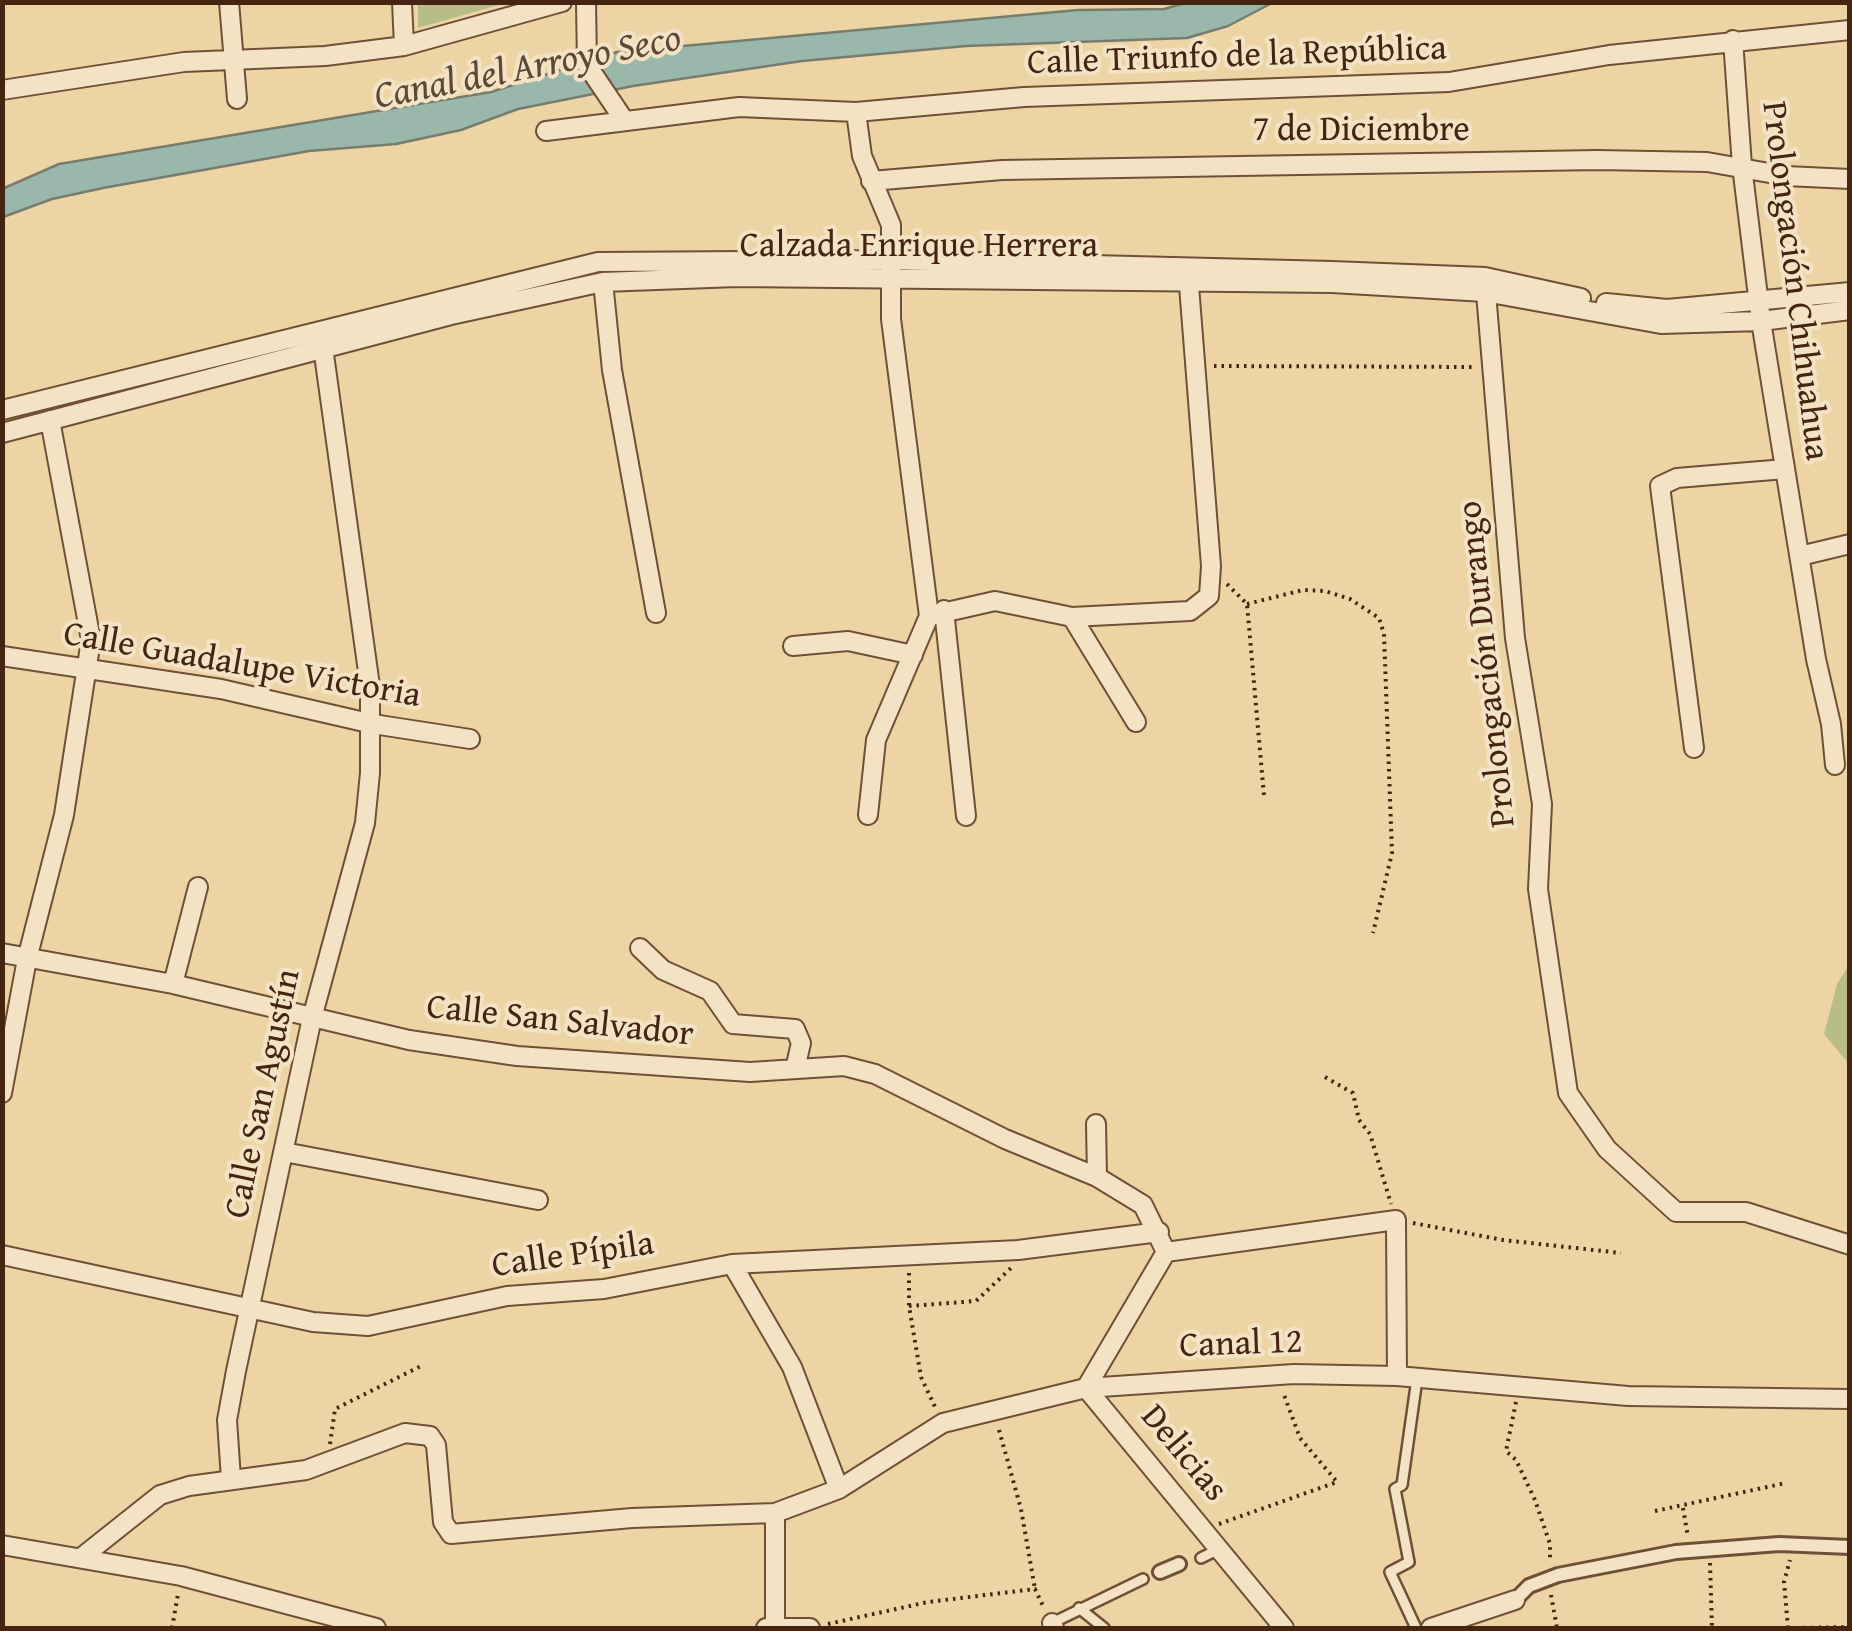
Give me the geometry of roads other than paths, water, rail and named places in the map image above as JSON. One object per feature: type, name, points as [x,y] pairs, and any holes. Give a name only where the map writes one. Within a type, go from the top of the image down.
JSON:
[{"type":"street","points":[[229,2],[237,99]]},
{"type":"street","points":[[402,2],[404,46]]},
{"type":"street","points":[[2,90],[184,62],[325,56],[404,46],[562,2]]},
{"type":"street","points":[[586,2],[588,65],[624,120]]},
{"type":"street","name":"Calle Triunfo de la República","points":[[546,132],[752,106],[856,112],[1024,97],[1449,82],[1608,55],[1850,30]]},
{"type":"street","name":"Prolongación Chihuahua","points":[[1733,40],[1742,166],[1761,312],[1822,694],[1832,724],[1835,765]]},
{"type":"street","points":[[856,112],[862,156],[890,225],[894,260],[891,319],[966,816]]},
{"type":"street","name":"7 de Diciembre","points":[[871,181],[1002,170],[1598,160],[1742,166],[1786,176],[1850,179]]},
{"type":"street","name":"Calzada Enrique Herrera","points":[[2,433],[598,262],[894,260],[1485,284],[1661,324],[1761,312],[1850,310]]},
{"type":"street","points":[[868,816],[876,740],[936,613],[995,601],[1072,617],[1200,606],[1209,596],[1211,566],[1188,274]]},
{"type":"street","name":"Calzada Enrique Herrera","points":[[2,410],[603,282],[737,277],[890,281],[1188,274]]},
{"type":"street","points":[[603,282],[612,370],[656,613]]},
{"type":"street","name":"Prolongación Durango","points":[[1485,284],[1489,367],[1515,638],[1542,804],[1538,889],[1568,1092],[1607,1149],[1676,1212],[1746,1212],[1850,1245]]},
{"type":"street","name":"Calzada Enrique Herrera","points":[[1761,312],[1850,292]]},
{"type":"street","name":"Calle San Agustín","points":[[231,1479],[227,1420],[312,1018],[364,823],[373,724],[322,339]]},
{"type":"street","points":[[2,1093],[27,959],[64,816],[89,673],[88,609],[50,420]]},
{"type":"street","points":[[1694,748],[1660,486],[1677,478],[1785,469]]},
{"type":"street","points":[[1800,556],[1850,544]]},
{"type":"street","points":[[1072,617],[1136,722]]},
{"type":"street","points":[[793,646],[848,641],[913,655]]},
{"type":"street","name":"Calle Guadalupe Victoria","points":[[2,656],[89,673],[221,690],[373,724],[470,739]]},
{"type":"street","points":[[174,984],[198,888]]},
{"type":"street","points":[[640,948],[674,976],[710,991],[733,1024],[795,1029],[801,1044],[796,1069]]},
{"type":"street","name":"Calle San Salvador","points":[[2,954],[174,984],[312,1018],[517,1056],[750,1072],[844,1066],[875,1074],[1004,1139],[1097,1176],[1143,1205],[1159,1232]]},
{"type":"street","points":[[1096,1124],[1097,1176]]},
{"type":"street","points":[[284,1152],[538,1200]]},
{"type":"street","points":[[1166,1252],[1396,1220],[1397,1376]]},
{"type":"street","points":[[1086,1388],[1166,1252],[1159,1232]]},
{"type":"street","name":"Calle Pípila","points":[[2,1255],[313,1322],[368,1326],[507,1296],[604,1289],[732,1264],[1018,1250],[1159,1232]]},
{"type":"street","points":[[732,1264],[792,1367],[839,1489]]},
{"type":"street","name":"Canal 12","points":[[231,1479],[326,1463],[406,1433],[430,1436],[436,1445],[446,1530],[458,1535],[596,1520],[774,1512],[839,1489],[942,1422],[1086,1388],[1204,1376],[1397,1376],[1628,1396],[1850,1400]]},
{"type":"street","name":"Delicias","points":[[1086,1388],[1284,1628]]},
{"type":"street","points":[[82,1557],[160,1495],[231,1479]]},
{"type":"street","points":[[774,1512],[771,1628],[810,1628]]},
{"type":"street","points":[[1431,1628],[1515,1600],[1529,1586],[1550,1578],[1691,1551],[1792,1544],[1850,1547]]},
{"type":"street","points":[[2,1545],[181,1576],[376,1628]]},
{"type":"street","points":[[1160,1572],[1179,1564]]},
{"type":"lane","points":[[1416,1628],[1390,1572],[1409,1562],[1396,1489],[1402,1485],[1418,1378]]},
{"type":"lane","points":[[1201,1558],[1226,1555]]},
{"type":"lane","points":[[1053,1626],[1079,1608],[1143,1579]]},
{"type":"lane","points":[[1079,1608],[1104,1628]]},
{"type":"water label","name":"Canal del Arroyo Seco","points":[[528,69]]}]
